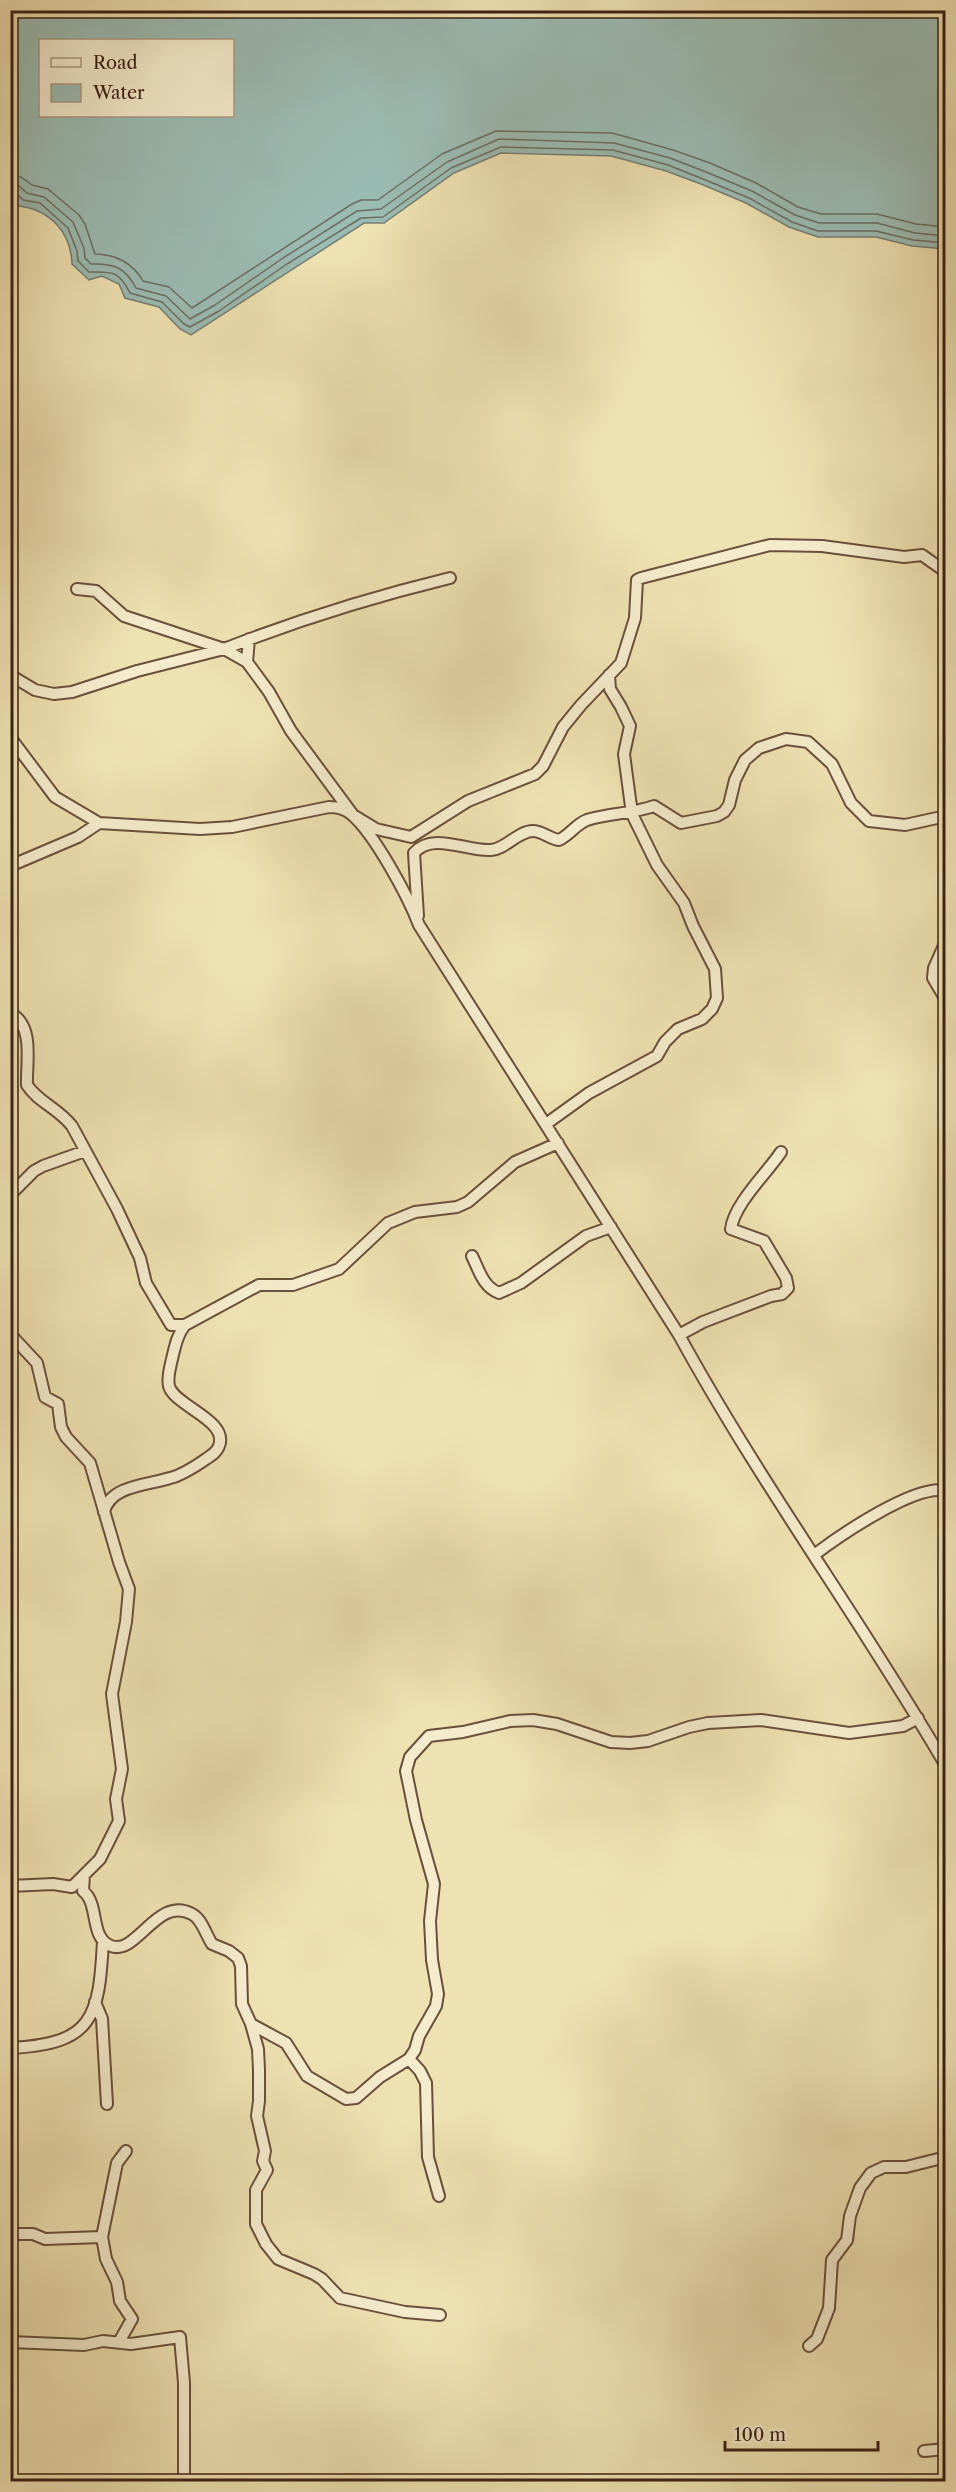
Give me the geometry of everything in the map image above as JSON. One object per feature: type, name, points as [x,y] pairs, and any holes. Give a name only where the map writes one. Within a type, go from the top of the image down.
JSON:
[{"type":"street","points":[[10,737],[55,797],[99,823],[200,829],[232,827],[329,807],[345,810],[376,829],[411,837],[468,801],[535,774],[543,766],[563,727],[621,663],[629,644],[635,618],[636,580],[770,545],[793,544],[893,556],[922,555],[945,572]]},
{"type":"street","points":[[10,675],[35,690],[54,694],[72,692],[137,670],[224,649],[266,631],[380,595],[450,578]]},
{"type":"street","points":[[77,589],[96,591],[124,616],[224,649],[247,662],[291,731],[379,849],[412,907],[419,925],[679,1335],[715,1400],[918,1718],[945,1766]]},
{"type":"street","points":[[247,662],[249,639]]},
{"type":"street","points":[[546,1124],[589,1093],[657,1056],[665,1042],[678,1029],[702,1019],[712,1009],[717,998],[715,969],[684,903],[657,865],[632,814],[624,754],[630,726],[610,689],[609,675]]},
{"type":"street","points":[[419,925],[414,853],[418,848],[445,843],[492,850],[527,832],[536,831],[552,839],[560,840],[586,821],[615,814],[632,814],[654,806],[681,823],[717,816],[729,805],[735,780],[745,760],[759,748],[786,739],[808,742],[832,764],[851,803],[869,821],[905,825],[945,816]]},
{"type":"street","points":[[10,866],[78,837],[99,823]]},
{"type":"street","points":[[943,995],[933,978],[934,968],[945,941]]},
{"type":"street","points":[[10,1013],[22,1024],[27,1037],[27,1085],[39,1098],[63,1114],[117,1209],[140,1258],[146,1283],[158,1306],[171,1325],[185,1325]]},
{"type":"street","points":[[104,1512],[110,1499],[120,1492],[172,1478],[217,1452],[220,1443],[219,1435],[211,1423],[197,1410],[178,1399],[169,1389],[168,1378],[178,1334],[185,1325],[259,1285],[293,1285],[339,1269],[388,1223],[416,1212],[434,1212],[463,1205],[515,1162],[558,1143]]},
{"type":"street","points":[[10,1195],[34,1171],[86,1151]]},
{"type":"street","points":[[679,1335],[703,1322],[782,1294],[788,1288],[786,1278],[764,1241],[731,1229],[732,1223],[750,1192],[781,1152]]},
{"type":"street","points":[[472,1256],[485,1283],[491,1290],[499,1293],[521,1282],[586,1236],[611,1227]]},
{"type":"street","points":[[10,1334],[33,1356],[45,1397],[58,1404],[61,1427],[66,1437],[90,1463],[129,1589],[126,1622],[112,1694],[122,1769],[116,1799],[119,1821],[104,1854],[72,1887],[53,1884],[10,1886]]},
{"type":"street","points":[[814,1555],[841,1534],[924,1491],[936,1489],[945,1491]]},
{"type":"street","points":[[251,2024],[286,2043],[301,2070],[307,2076],[346,2099],[360,2095],[380,2078],[409,2059],[436,2006],[438,1994],[432,1960],[430,1921],[434,1884],[416,1820],[406,1771],[410,1757],[429,1736],[463,1732],[510,1721],[533,1720],[557,1724],[611,1742],[630,1743],[648,1741],[708,1723],[761,1720],[849,1733],[903,1726],[918,1718]]},
{"type":"street","points":[[84,1875],[83,1891],[93,1904],[97,1928],[103,1941],[112,1947],[128,1944],[157,1918],[181,1910],[193,1914],[212,1944],[229,1951],[238,1958],[241,1966],[242,2004],[258,2049],[257,2116],[265,2151],[263,2161],[267,2170],[256,2190],[256,2224],[266,2244],[278,2259],[322,2279],[340,2298],[405,2312],[440,2315]]},
{"type":"street","points":[[10,2048],[38,2046],[67,2038],[80,2031],[93,2013],[103,1941]]},
{"type":"street","points":[[95,2002],[102,2019],[107,2104]]},
{"type":"street","points":[[258,2049],[268,2034]]},
{"type":"street","points":[[409,2059],[420,2071],[426,2083],[428,2157],[439,2196]]},
{"type":"street","points":[[119,2342],[132,2319],[120,2301],[117,2282],[106,2259],[102,2237],[117,2163],[126,2151]]},
{"type":"street","points":[[809,2346],[817,2339],[829,2308],[832,2260],[847,2240],[850,2216],[860,2188],[871,2173],[884,2167],[906,2167],[945,2157]]},
{"type":"street","points":[[10,2234],[33,2234],[45,2239],[102,2237]]},
{"type":"street","points":[[10,2342],[84,2345],[103,2341],[142,2343],[180,2337],[184,2384],[184,2481]]},
{"type":"street","points":[[924,2451],[945,2449]]},
{"type":"water","points":[[11,10],[945,11],[945,249],[912,246],[876,237],[818,237],[789,227],[746,203],[701,184],[666,171],[611,156],[501,153],[454,173],[384,223],[364,223],[191,335],[180,329],[159,307],[125,298],[119,284],[102,276],[89,280],[72,264],[68,242],[57,224],[40,212],[19,206],[11,195]]}]
